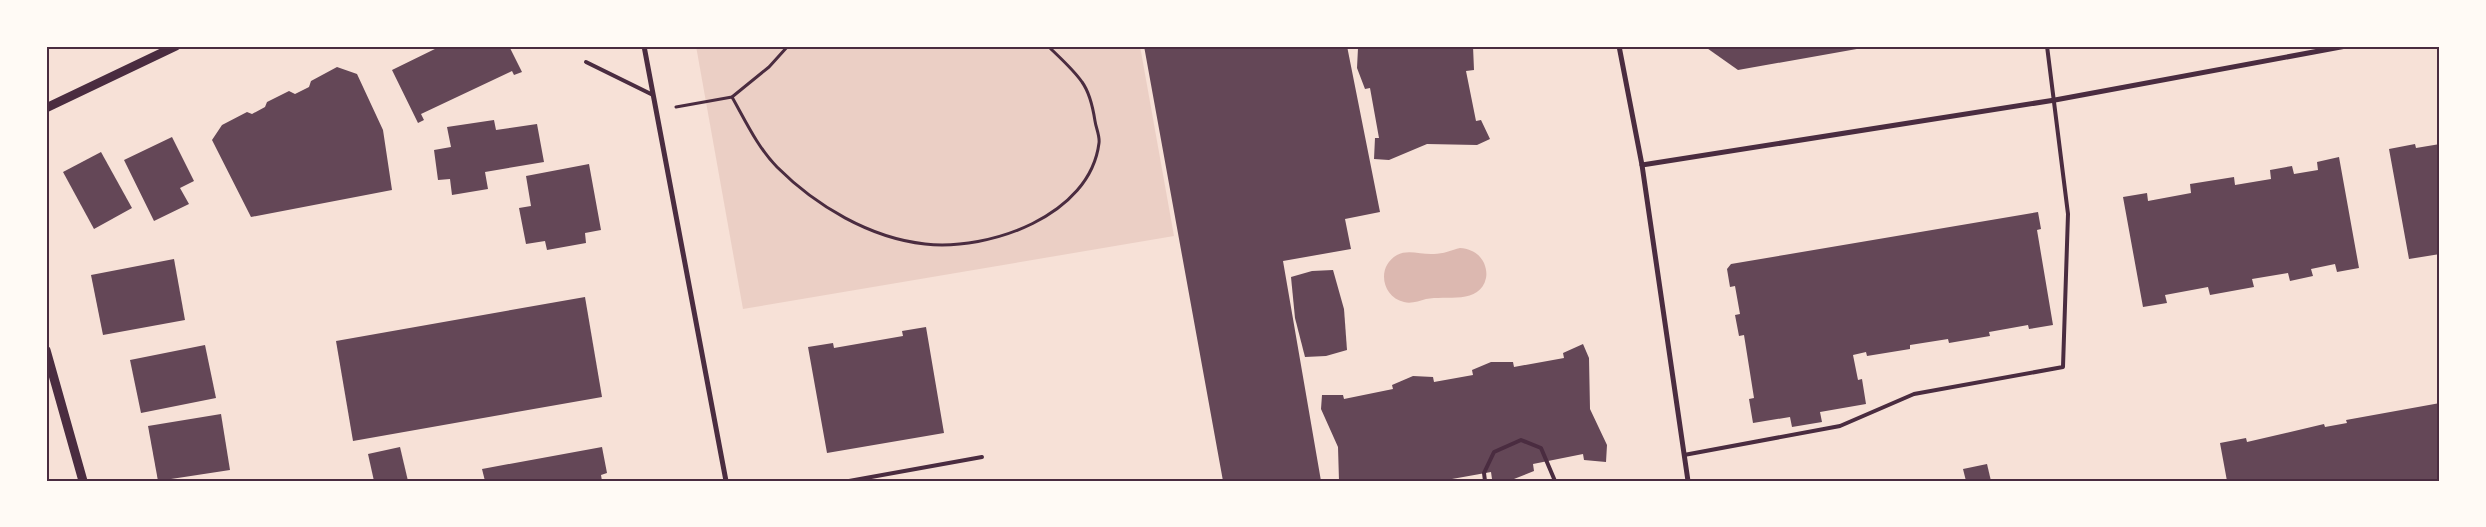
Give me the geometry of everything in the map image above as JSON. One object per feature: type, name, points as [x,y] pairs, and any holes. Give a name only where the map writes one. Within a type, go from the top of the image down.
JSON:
[{"type":"street","points":[[46,108],[176,46]]},
{"type":"street","points":[[644,46],[726,481]]},
{"type":"street","points":[[1619,46],[1642,165],[1688,481]]},
{"type":"street","points":[[1642,165],[2054,100],[2346,46]]},
{"type":"street","points":[[46,350],[83,481]]},
{"type":"lane","points":[[1684,455],[1840,426],[1914,394],[2063,367],[2068,214],[2048,46]]},
{"type":"lane","points":[[586,62],[653,95]]},
{"type":"lane","points":[[1485,481],[1484,473],[1494,452],[1521,440],[1541,448],[1555,481]]},
{"type":"lane","points":[[850,481],[982,457]]},
{"type":"path","points":[[656,110],[732,97],[769,67],[788,46]]},
{"type":"path","points":[[732,97],[755,138],[776,166],[808,194],[849,221],[890,237],[926,244],[964,244],[1009,234],[1042,220],[1078,191],[1091,169],[1099,142],[1092,104],[1082,82],[1048,46]]},
{"type":"shaded area","points":[[696,46],[1140,46],[1174,236],[743,309]]},
{"type":"shaded area","points":[[1460,248],[1474,252],[1484,263],[1486,278],[1483,286],[1477,292],[1461,297],[1434,298],[1409,303],[1397,299],[1387,288],[1384,281],[1386,267],[1390,260],[1397,255],[1410,252],[1437,254]]},
{"type":"building","points":[[441,46],[509,46],[522,72],[514,75],[512,71],[421,114],[424,120],[418,123],[392,70]]},
{"type":"building","points":[[1144,46],[1347,46],[1380,212],[1345,219],[1351,249],[1283,261],[1321,481],[1223,481]]},
{"type":"building","points":[[1362,46],[1473,46],[1474,70],[1466,71],[1476,121],[1481,120],[1490,139],[1477,145],[1427,144],[1389,160],[1374,159],[1375,138],[1379,138],[1370,88],[1365,89],[1357,68],[1358,48]]},
{"type":"building","points":[[1704,46],[1868,46],[1868,47],[1738,70]]},
{"type":"building","points":[[337,67],[357,74],[383,130],[392,190],[251,217],[212,140],[222,125],[247,112],[252,114],[265,107],[267,102],[289,91],[295,94],[309,87],[311,81]]},
{"type":"building","points":[[494,120],[496,130],[537,124],[544,162],[485,172],[488,189],[452,195],[450,179],[438,180],[434,150],[451,147],[447,127]]},
{"type":"building","points":[[172,137],[194,181],[180,188],[189,204],[154,221],[124,160]]},
{"type":"building","points":[[2415,144],[2416,148],[2440,144],[2440,254],[2409,259],[2389,149]]},
{"type":"building","points":[[101,152],[132,208],[94,229],[63,172]]},
{"type":"building","points":[[2339,157],[2359,268],[2337,272],[2335,264],[2311,269],[2313,276],[2290,281],[2288,273],[2252,279],[2254,287],[2210,295],[2208,287],[2165,295],[2167,303],[2143,307],[2123,197],[2147,193],[2148,201],[2191,193],[2190,184],[2234,177],[2235,185],[2271,179],[2270,170],[2292,166],[2294,174],[2318,170],[2317,162]]},
{"type":"building","points":[[589,164],[601,230],[585,233],[586,243],[547,250],[545,241],[526,244],[519,208],[531,206],[526,176]]},
{"type":"building","points":[[2038,212],[2041,229],[2037,230],[2053,325],[2029,329],[2028,325],[1989,332],[1990,336],[1949,343],[1948,339],[1910,345],[1910,349],[1867,356],[1866,352],[1853,355],[1858,380],[1862,379],[1866,404],[1820,412],[1822,422],[1792,427],[1790,417],[1753,423],[1749,399],[1754,398],[1744,335],[1739,336],[1735,315],[1740,314],[1735,286],[1730,287],[1727,269],[1731,264]]},
{"type":"building","points":[[174,259],[185,320],[103,335],[91,275]]},
{"type":"building","points":[[1333,270],[1344,309],[1347,350],[1326,356],[1305,357],[1295,318],[1291,277],[1312,271]]},
{"type":"building","points":[[585,297],[602,397],[353,441],[336,341]]},
{"type":"building","points":[[926,327],[944,433],[827,453],[808,347],[833,343],[834,348],[903,336],[902,331]]},
{"type":"building","points":[[1583,344],[1589,358],[1590,409],[1607,445],[1606,462],[1584,460],[1583,454],[1533,464],[1534,471],[1514,479],[1492,479],[1491,472],[1452,479],[1453,481],[1339,481],[1338,447],[1321,409],[1322,395],[1343,395],[1344,399],[1393,389],[1392,385],[1413,376],[1433,377],[1434,382],[1473,375],[1472,370],[1491,362],[1513,362],[1514,367],[1564,358],[1563,353]]},
{"type":"building","points":[[205,345],[216,398],[141,413],[130,360]]},
{"type":"building","points":[[2440,403],[2440,481],[2227,481],[2220,443],[2246,438],[2247,442],[2324,424],[2325,427],[2347,423],[2346,420]]},
{"type":"building","points":[[221,414],[230,470],[158,481],[148,426]]},
{"type":"building","points":[[400,447],[408,481],[374,481],[368,454]]},
{"type":"building","points":[[602,447],[607,473],[601,475],[602,481],[485,481],[482,469]]},
{"type":"building","points":[[1987,464],[1991,481],[1966,481],[1963,469]]}]
